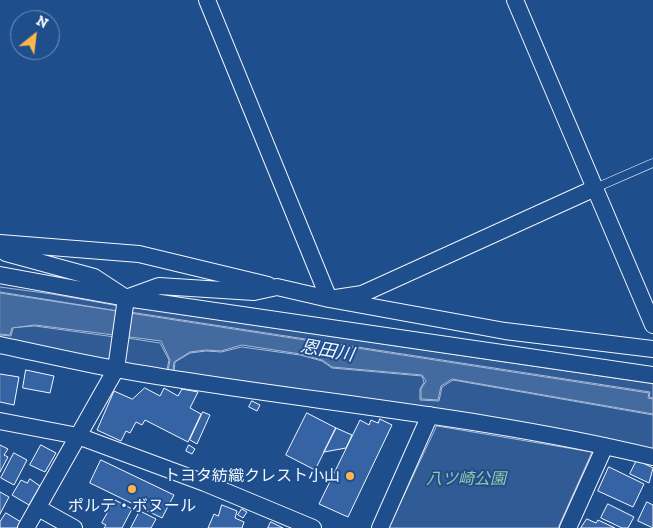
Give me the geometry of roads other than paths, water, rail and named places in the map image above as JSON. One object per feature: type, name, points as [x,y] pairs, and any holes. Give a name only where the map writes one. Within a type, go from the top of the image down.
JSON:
[{"type":"street","points":[[207,0],[329,299]]},
{"type":"street","points":[[515,0],[593,189],[653,325]]},
{"type":"street","points":[[329,299],[362,294],[593,189]]},
{"type":"street","points":[[0,243],[139,254],[329,299],[505,331],[653,349]]},
{"type":"street","points":[[0,249],[6,253],[94,277],[126,298]]},
{"type":"street","points":[[0,275],[126,298],[653,375]]},
{"type":"street","points":[[126,298],[159,286],[254,292],[277,287]]},
{"type":"street","points":[[26,528],[116,369],[126,298]]},
{"type":"street","points":[[0,345],[116,369],[430,415],[605,446],[653,457]]},
{"type":"street","points":[[380,528],[430,415]]},
{"type":"street","points":[[0,421],[78,436],[205,483],[313,528]]},
{"type":"street","points":[[568,528],[605,446]]},
{"type":"street","points":[[38,508],[74,528]]},
{"type":"lane","points":[[593,189],[653,163]]},
{"type":"water","name":"恩田川","points":[[0,293],[649,393],[648,398],[653,399],[653,414],[452,379],[441,386],[438,400],[421,399],[421,389],[426,381],[422,375],[332,367],[322,360],[300,354],[242,345],[221,351],[190,352],[174,362],[173,371],[168,370],[170,360],[161,341],[35,325],[12,328],[10,335],[0,334]]},
{"type":"place","name":"トヨタ紡織クレスト小山","points":[[350,476]]},
{"type":"place","name":"ポルテ・ボヌール","points":[[132,489]]},
{"type":"park label","name":"八ツ崎公園","points":[[466,479]]}]
